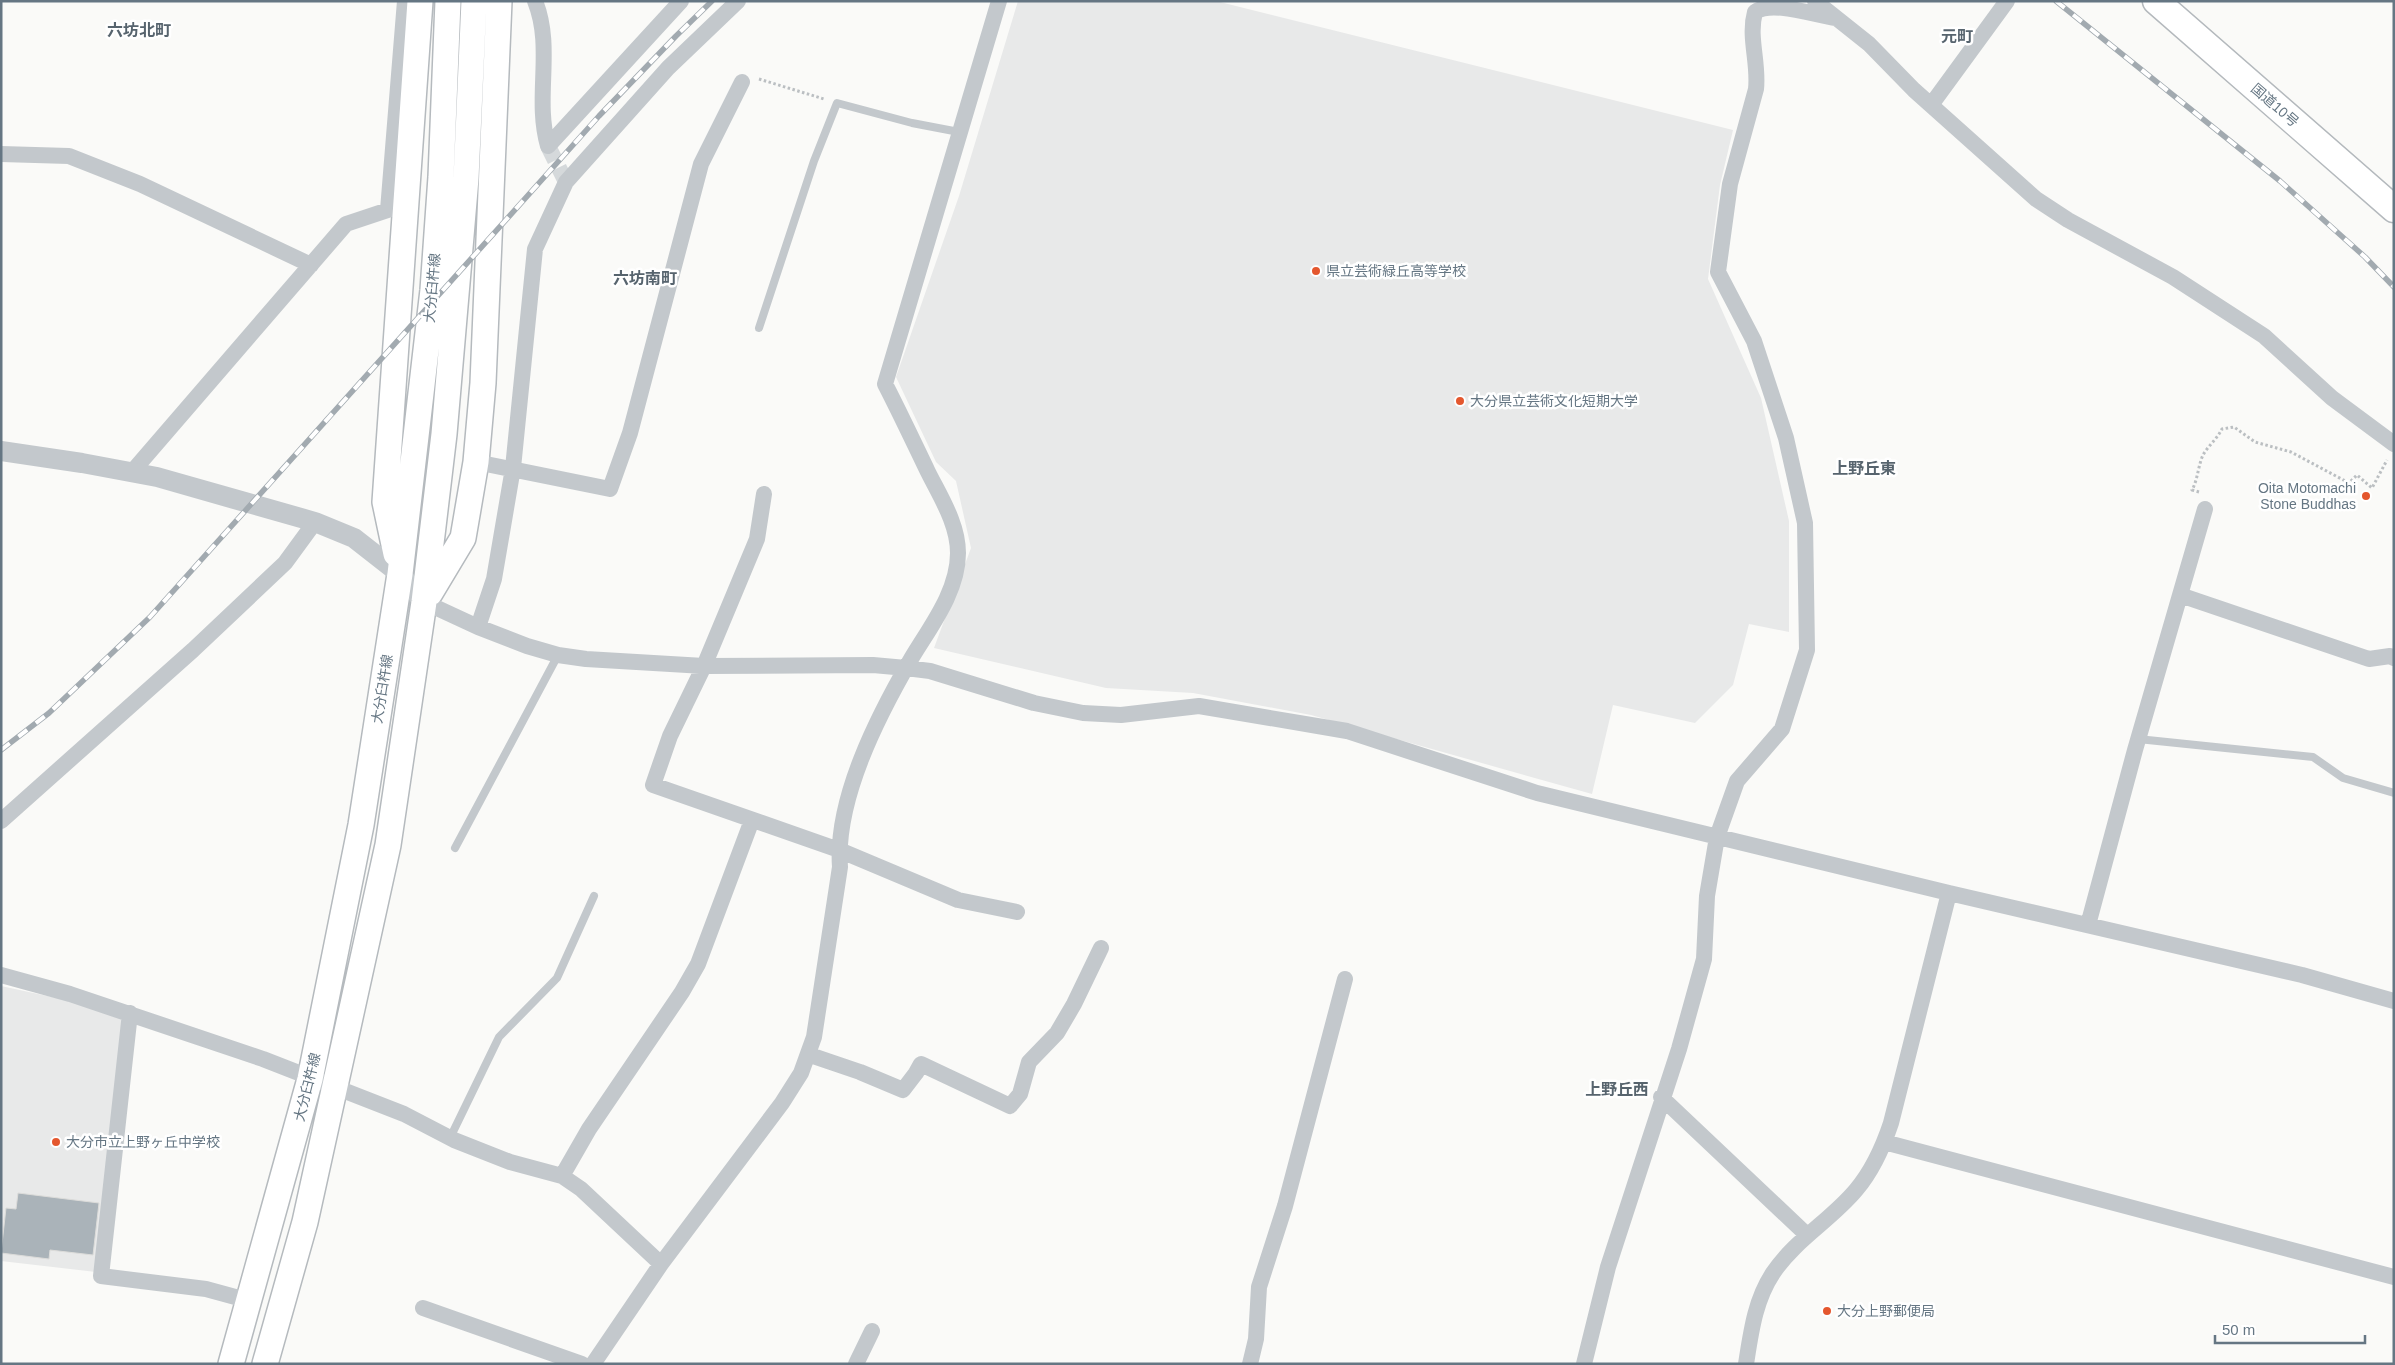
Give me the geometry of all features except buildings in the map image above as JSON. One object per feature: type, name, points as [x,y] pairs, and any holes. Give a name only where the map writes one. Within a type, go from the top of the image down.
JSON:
[{"type":"highway","name":"国道10号","points":[[2156,1],[2394,208]]},
{"type":"main road","points":[[400,574],[385,502],[406,95],[420,1]]},
{"type":"main road","name":"大分臼杵線","points":[[231,1364],[310,1079],[360,826],[400,574],[433,290],[441,177],[448,1]]},
{"type":"main road","name":"大分臼杵線","points":[[265,1364],[305,1222],[388,845],[424,602],[444,434],[458,294],[466,178],[474,1]]},
{"type":"main road","points":[[424,602],[463,538],[476,462],[483,383],[499,1]]},
{"type":"street","points":[[132,472],[346,224],[388,210],[406,95],[405,1]]},
{"type":"street","points":[[539,4],[544,34],[542,115],[548,146],[681,1]]},
{"type":"street","points":[[478,627],[494,580],[513,468],[535,249],[566,182],[668,68],[738,1]]},
{"type":"street","points":[[593,1364],[661,1264],[782,1103],[810,1054],[818,1017],[840,867],[839,850],[843,820],[861,758],[906,668],[950,592],[958,554],[954,526],[885,384],[999,1]]},
{"type":"street","points":[[1815,1],[1884,59],[1931,106],[2042,203],[2068,220],[2174,277],[2257,331],[2284,352],[2332,398],[2391,450]]},
{"type":"street","points":[[1931,106],[2007,1]]},
{"type":"street","points":[[1584,1364],[1608,1267],[1679,1049],[1704,959],[1707,896],[1717,837],[1737,781],[1782,729],[1807,650],[1805,523],[1786,438],[1754,341],[1718,272],[1730,184],[1758,76],[1753,23],[1758,8],[1773,3],[1790,5],[1823,16],[1836,18]]},
{"type":"street","points":[[476,462],[610,489],[630,433],[701,164],[742,82]]},
{"type":"street","points":[[1,154],[69,156],[140,184],[311,264]]},
{"type":"street","points":[[4,456],[132,472],[157,477],[315,522],[354,538],[400,574],[424,602],[478,627],[527,646],[558,655],[586,659],[704,666],[873,665],[906,668],[930,671],[1034,703],[1083,713],[1121,715],[1200,706],[1347,731],[1537,793],[1949,893],[2302,975],[2394,1001]]},
{"type":"street","points":[[764,494],[757,540],[704,666],[670,736],[652,785],[839,850],[958,900],[1017,912]]},
{"type":"street","points":[[2088,925],[2138,739],[2205,509]]},
{"type":"street","points":[[1,821],[193,650],[285,563],[315,522]]},
{"type":"street","points":[[2180,595],[2369,659],[2390,656],[2394,658]]},
{"type":"street","points":[[562,1176],[589,1129],[682,992],[698,964],[752,820]]},
{"type":"street","points":[[1746,1364],[1756,1309],[1764,1289],[1782,1261],[1855,1191],[1868,1176],[1884,1142],[1949,893]]},
{"type":"street","points":[[810,1054],[903,1090],[921,1064],[1010,1106],[1020,1094],[1029,1062],[1058,1033],[1102,948]]},
{"type":"street","points":[[1,975],[130,1013],[263,1059],[310,1079],[404,1114],[450,1138],[510,1162],[562,1176],[581,1189],[661,1264]]},
{"type":"street","points":[[1250,1364],[1256,1339],[1259,1287],[1284,1206],[1345,980]]},
{"type":"street","points":[[130,1013],[101,1276],[206,1289],[250,1301]]},
{"type":"street","points":[[1662,1097],[1807,1235]]},
{"type":"street","points":[[1884,1142],[2394,1277]]},
{"type":"street","points":[[423,1308],[582,1364]]},
{"type":"street","points":[[856,1364],[872,1331]]},
{"type":"lane","points":[[759,328],[814,161],[837,103],[912,123],[959,132]]},
{"type":"lane","points":[[455,848],[558,655]]},
{"type":"lane","points":[[2138,739],[2313,757],[2343,778],[2394,793]]},
{"type":"lane","points":[[450,1138],[500,1037],[557,978],[594,896]]},
{"type":"path","points":[[742,82],[755,78],[837,103]]},
{"type":"path","points":[[2205,509],[2204,494],[2192,490],[2197,480],[2203,455],[2216,440],[2222,429],[2234,427],[2254,442],[2291,452],[2349,483],[2357,475],[2372,488],[2391,450]]},
{"type":"shaded area","points":[[1018,1],[1216,1],[1733,130],[1720,185],[1708,279],[1761,398],[1789,521],[1789,632],[1749,624],[1733,685],[1695,723],[1613,705],[1592,794],[1311,715],[1193,693],[1106,688],[934,648],[971,548],[956,481],[936,462],[896,377],[959,196]]},
{"type":"shaded area","name":"大分市立上野ヶ丘中学校","points":[[1,986],[66,1000],[125,1020],[96,1272],[1,1261]]},
{"type":"tunnel","points":[[548,146],[566,182]]},
{"type":"railway","points":[[1,750],[49,713],[150,617],[599,116],[712,1]]},
{"type":"railway","points":[[2056,1],[2280,181],[2365,257],[2394,287]]},
{"type":"place","name":"県立芸術緑丘高等学校","points":[[1316,271]]},
{"type":"place","name":"大分県立芸術文化短期大学","points":[[1460,401]]},
{"type":"place","name":"Oita Motomachi Stone Buddhas","points":[[2366,496]]},
{"type":"place","name":"大分市立上野ヶ丘中学校","points":[[56,1142]]},
{"type":"place","name":"大分上野郵便局","points":[[1827,1311]]},
{"type":"district","name":"六坊北町","points":[[139,30]]},
{"type":"district","name":"元町","points":[[1957,36]]},
{"type":"district","name":"六坊南町","points":[[645,278]]},
{"type":"district","name":"上野丘東","points":[[1864,468]]},
{"type":"district","name":"上野丘西","points":[[1617,1089]]}]
